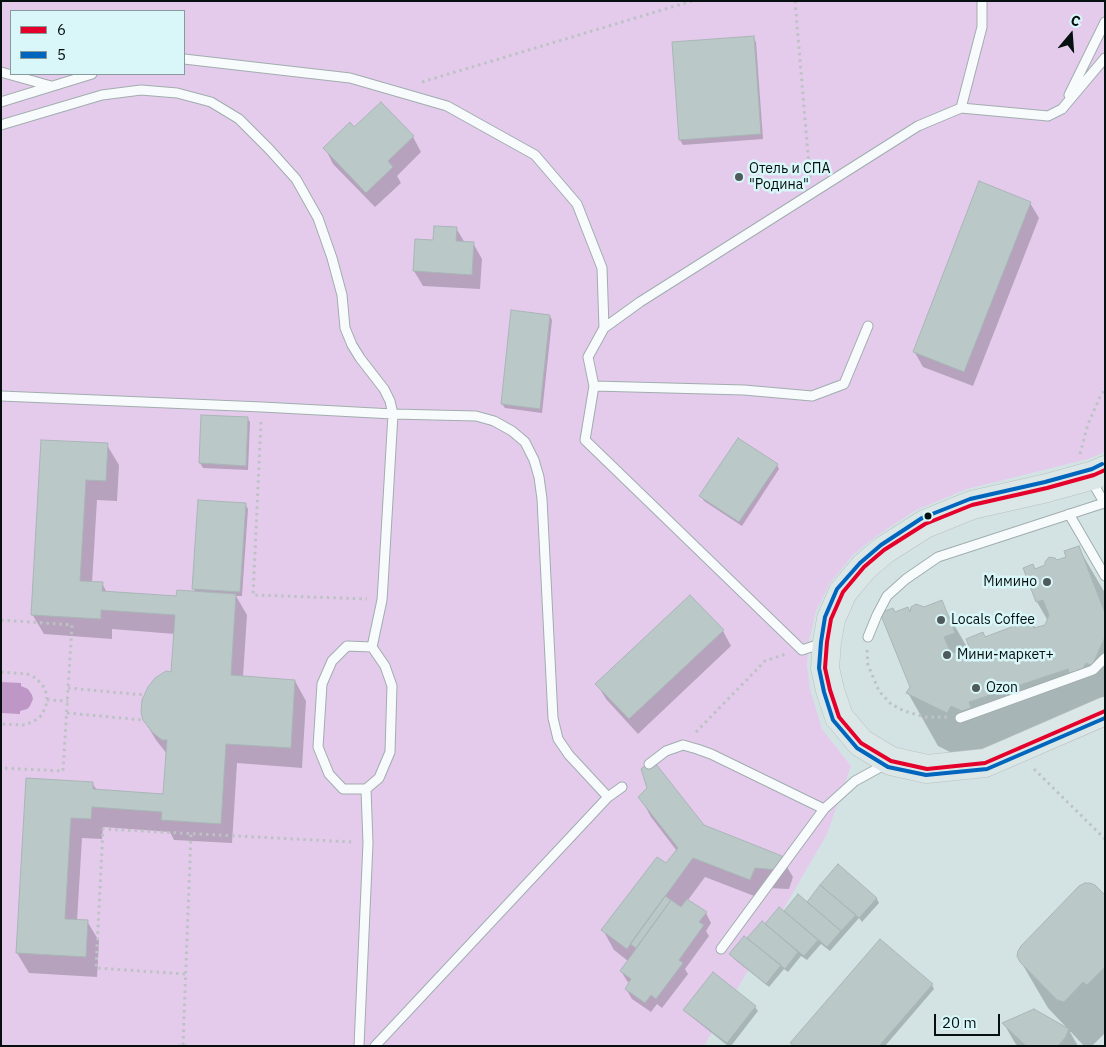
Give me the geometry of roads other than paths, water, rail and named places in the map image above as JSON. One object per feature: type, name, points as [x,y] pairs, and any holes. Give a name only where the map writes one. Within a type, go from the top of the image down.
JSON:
[{"type":"main road","points":[[1091,468],[1047,488],[972,505],[924,524],[884,550],[864,567],[843,592],[831,619],[814,646],[825,668],[839,717],[861,743],[891,761],[927,769],[985,763],[1105,710]]},
{"type":"lane","points":[[961,108],[982,27],[982,1]]},
{"type":"lane","points":[[1062,109],[1105,22]]},
{"type":"lane","points":[[814,646],[584,440],[594,386],[588,357],[604,328],[640,302],[918,126],[961,108],[1048,116],[1062,109],[1105,58]]},
{"type":"lane","points":[[185,59],[350,78],[447,106],[535,155],[577,204],[602,268],[604,328]]},
{"type":"lane","points":[[12,75],[51,86]]},
{"type":"lane","points":[[1,102],[89,75]]},
{"type":"lane","points":[[1,125],[102,95],[141,90],[177,93],[211,102],[239,119],[296,179],[318,218],[332,258],[342,295],[345,328],[356,352],[384,389],[390,401],[393,414],[382,600],[372,647],[385,666],[392,686],[390,752],[379,778],[366,789],[343,789],[329,774],[318,746],[322,684],[332,661],[347,646],[372,647]]},
{"type":"lane","points":[[594,386],[744,390],[812,396],[844,384],[868,326]]},
{"type":"lane","points":[[1,396],[476,416],[512,431],[525,442],[534,460],[539,477],[542,499],[553,718],[558,739],[569,755],[608,797]]},
{"type":"lane","points":[[868,637],[887,596],[906,579],[938,557],[1104,503],[1091,468]]},
{"type":"lane","points":[[1069,514],[1105,576]]},
{"type":"lane","points":[[960,718],[1093,670],[1105,658]]},
{"type":"lane","points":[[649,764],[666,751],[683,745],[697,748],[824,809]]},
{"type":"lane","points":[[721,949],[824,809],[855,781],[891,761]]},
{"type":"lane","points":[[375,1046],[608,797],[622,787]]},
{"type":"lane","points":[[359,1046],[368,843],[366,789]]},
{"type":"place","name":"Отель и СПА \"Родина\"","points":[[739,177]]},
{"type":"place","name":"Мимино","points":[[1047,582]]},
{"type":"place","name":"Locals Coffee","points":[[941,620]]},
{"type":"place","name":"Мини-маркет+","points":[[947,655]]},
{"type":"place","name":"Ozon","points":[[976,688]]}]
